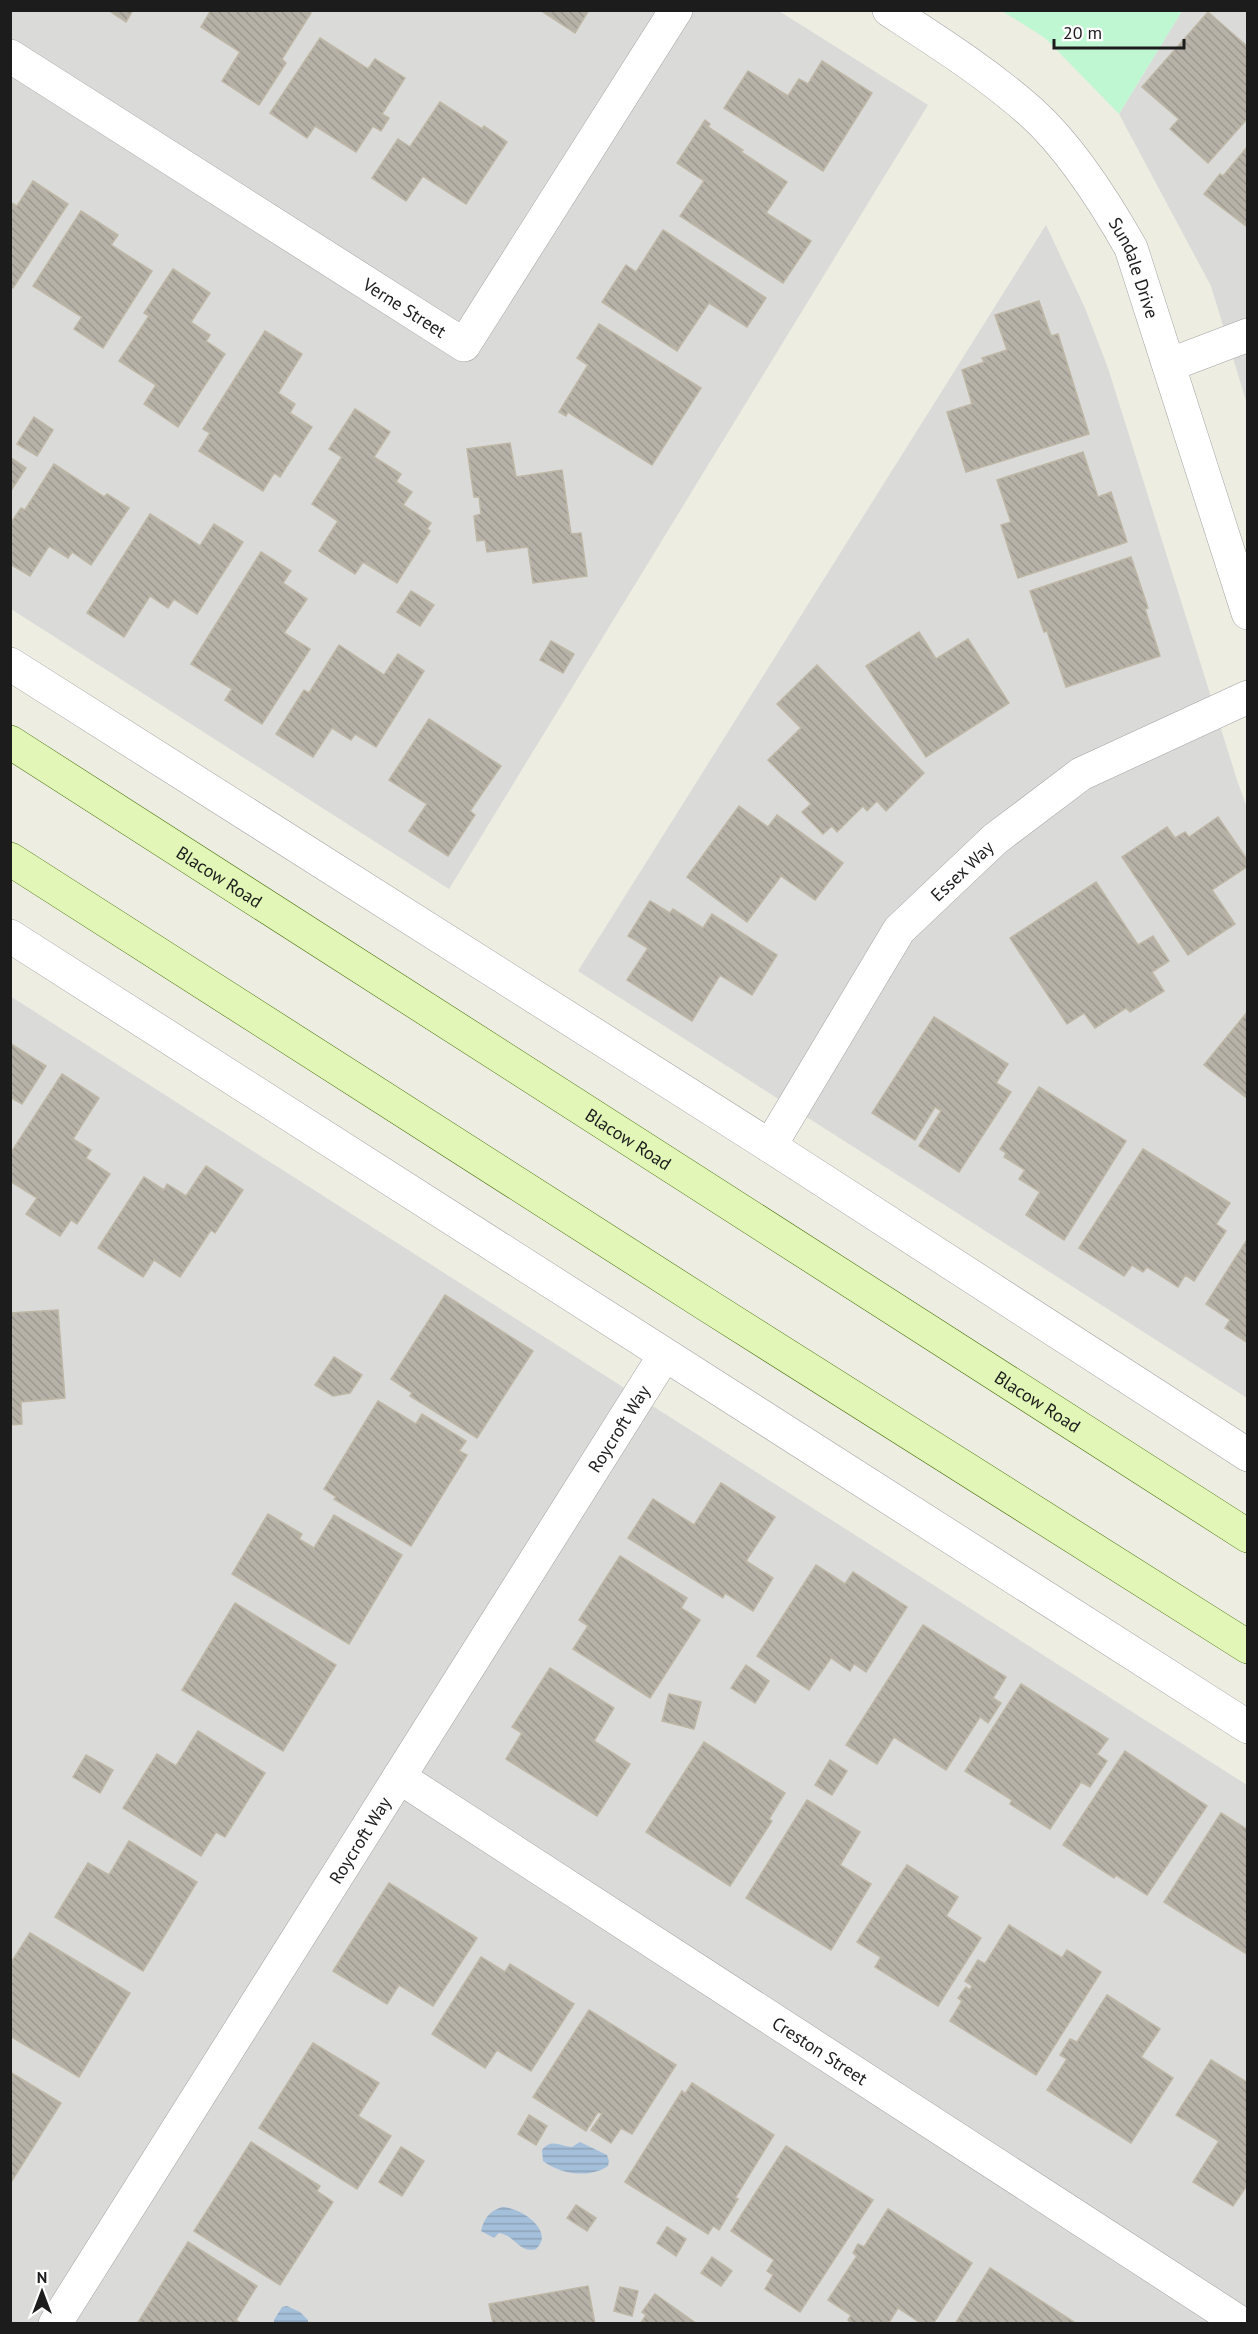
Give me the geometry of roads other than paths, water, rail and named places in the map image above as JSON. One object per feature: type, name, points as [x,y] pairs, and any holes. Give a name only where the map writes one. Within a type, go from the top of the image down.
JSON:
[{"type":"main road","name":"Blacow Road","points":[[10,742],[1248,1536]]},
{"type":"main road","points":[[10,859],[697,1299],[1248,1647]]},
{"type":"street","name":"Verne Street","points":[[10,56],[464,345],[676,10]]},
{"type":"street","name":"Sundale Drive","points":[[889,10],[965,58],[1032,113],[1100,194],[1131,248],[1248,613]]},
{"type":"street","points":[[1169,365],[1248,335]]},
{"type":"street","points":[[10,664],[770,1146],[1248,1455]]},
{"type":"street","name":"Essex Way","points":[[770,1146],[899,930],[995,839],[1081,774],[1248,698]]},
{"type":"street","points":[[10,936],[664,1356],[1248,1727]]},
{"type":"street","name":"Roycroft Way","points":[[55,2324],[664,1356]]},
{"type":"street","name":"Creston Street","points":[[399,1777],[1242,2324]]},
{"type":"water","points":[[580,2142],[607,2155],[608,2166],[584,2174],[566,2172],[543,2161],[542,2150],[545,2146],[556,2144],[572,2147]]},
{"type":"water","points":[[502,2207],[518,2211],[539,2228],[542,2235],[541,2242],[536,2249],[525,2249],[504,2234],[499,2233],[494,2238],[481,2231],[488,2216]]},
{"type":"water","points":[[287,2306],[300,2312],[308,2323],[274,2323],[282,2307]]}]
